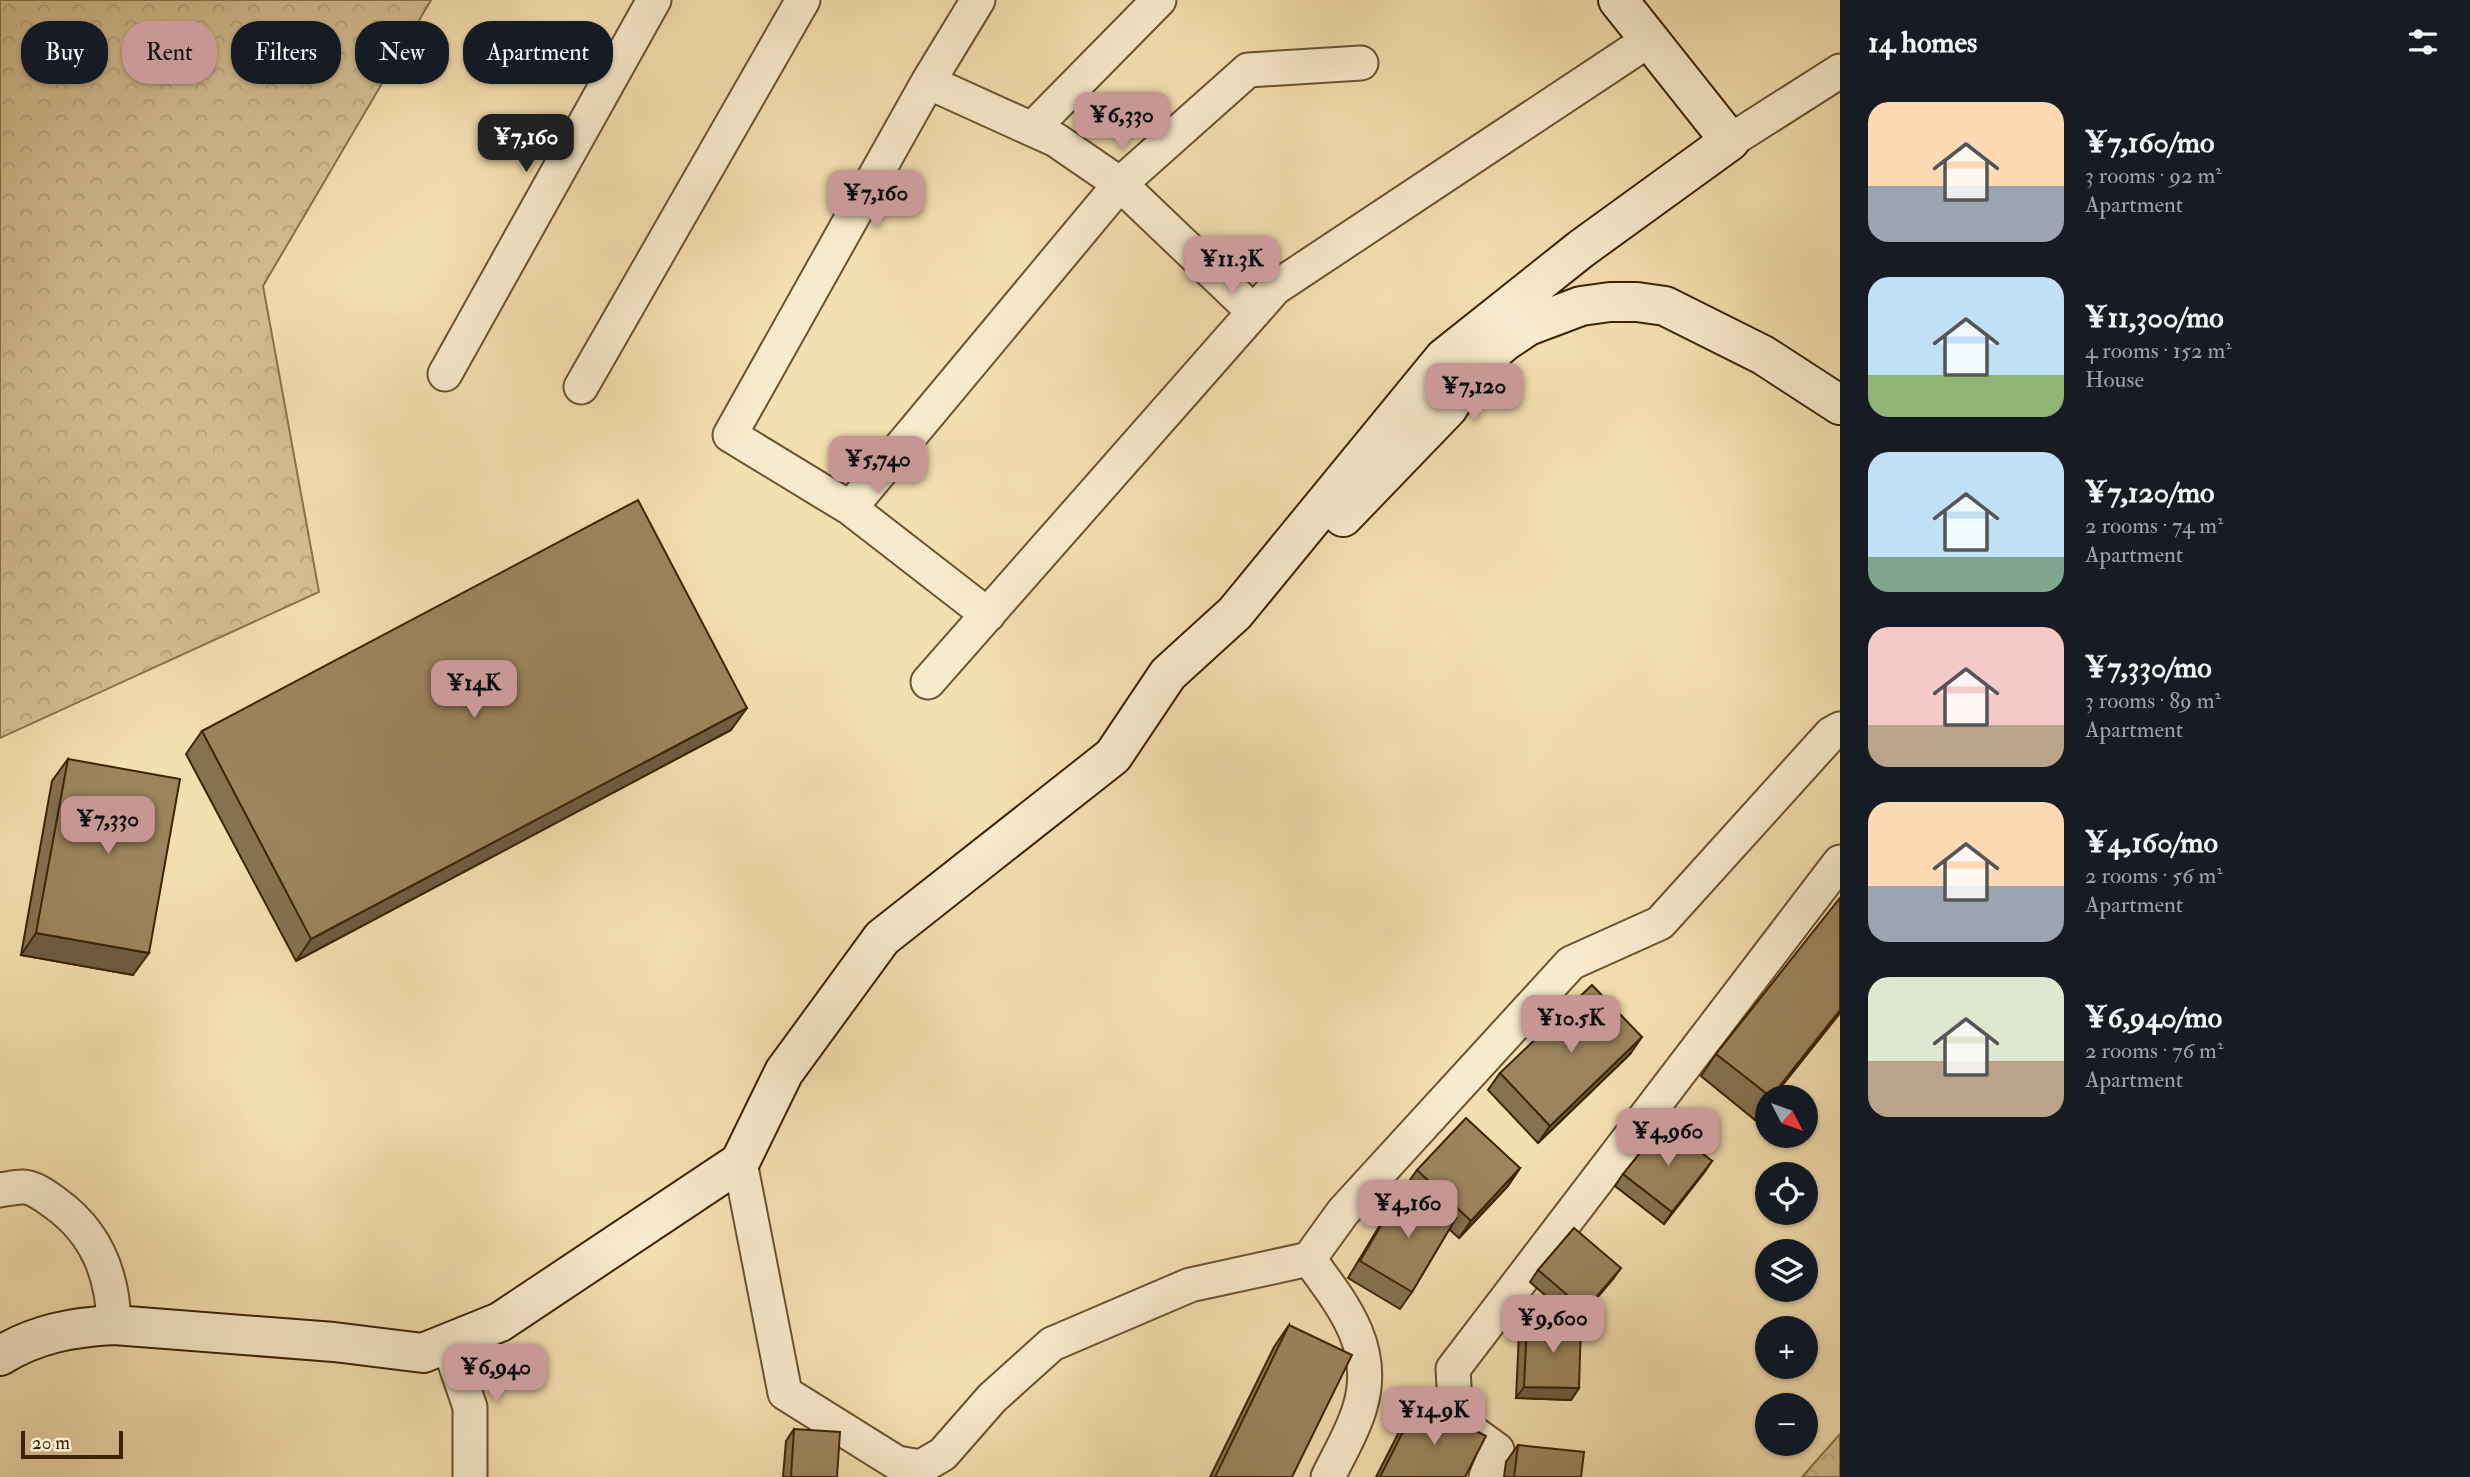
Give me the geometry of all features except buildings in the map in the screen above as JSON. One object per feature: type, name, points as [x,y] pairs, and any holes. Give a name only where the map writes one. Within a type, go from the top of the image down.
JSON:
[{"type":"street","points":[[445,374],[654,0]]},
{"type":"street","points":[[582,387],[803,0]]},
{"type":"street","points":[[978,0],[730,435],[850,508],[988,615]]},
{"type":"street","points":[[1032,129],[1160,0]]},
{"type":"street","points":[[1603,0],[1618,0],[1730,141]]},
{"type":"street","points":[[928,682],[1275,288],[1649,40]]},
{"type":"street","points":[[850,508],[1120,184],[1248,70],[1361,63]]},
{"type":"street","points":[[0,1356],[29,1340],[56,1331],[114,1325],[334,1342],[423,1353],[500,1322],[740,1162],[785,1072],[882,938],[1113,756],[1168,674],[1236,613],[1444,358],[1581,249],[1730,141],[1840,71]]},
{"type":"street","points":[[929,82],[1056,140],[1120,184],[1254,312]]},
{"type":"street","points":[[1168,674],[1227,650],[1324,537],[1448,408],[1482,361],[1528,326],[1555,314],[1581,306],[1610,302],[1665,306],[1763,355],[1840,404]]},
{"type":"street","points":[[740,1162],[785,1393],[897,1463],[921,1467],[943,1454],[992,1398],[1052,1344],[1189,1285],[1309,1259],[1343,1212],[1571,963],[1660,923],[1831,734],[1840,729]]},
{"type":"street","points":[[1486,1477],[1497,1450],[1456,1420],[1453,1369],[1840,862]]},
{"type":"street","points":[[0,1190],[24,1186],[47,1196],[67,1211],[84,1229],[99,1251],[108,1274],[114,1325]]},
{"type":"street","points":[[1309,1259],[1351,1320],[1360,1342],[1364,1366],[1361,1406],[1328,1477]]},
{"type":"street","points":[[448,1343],[470,1407],[470,1477]]},
{"type":"green space","points":[[0,0],[431,0],[419,21],[355,21],[355,84],[382,84],[263,286],[319,592],[0,738]]},
{"type":"green space","points":[[1840,1434],[1840,1477],[1802,1477]]}]
